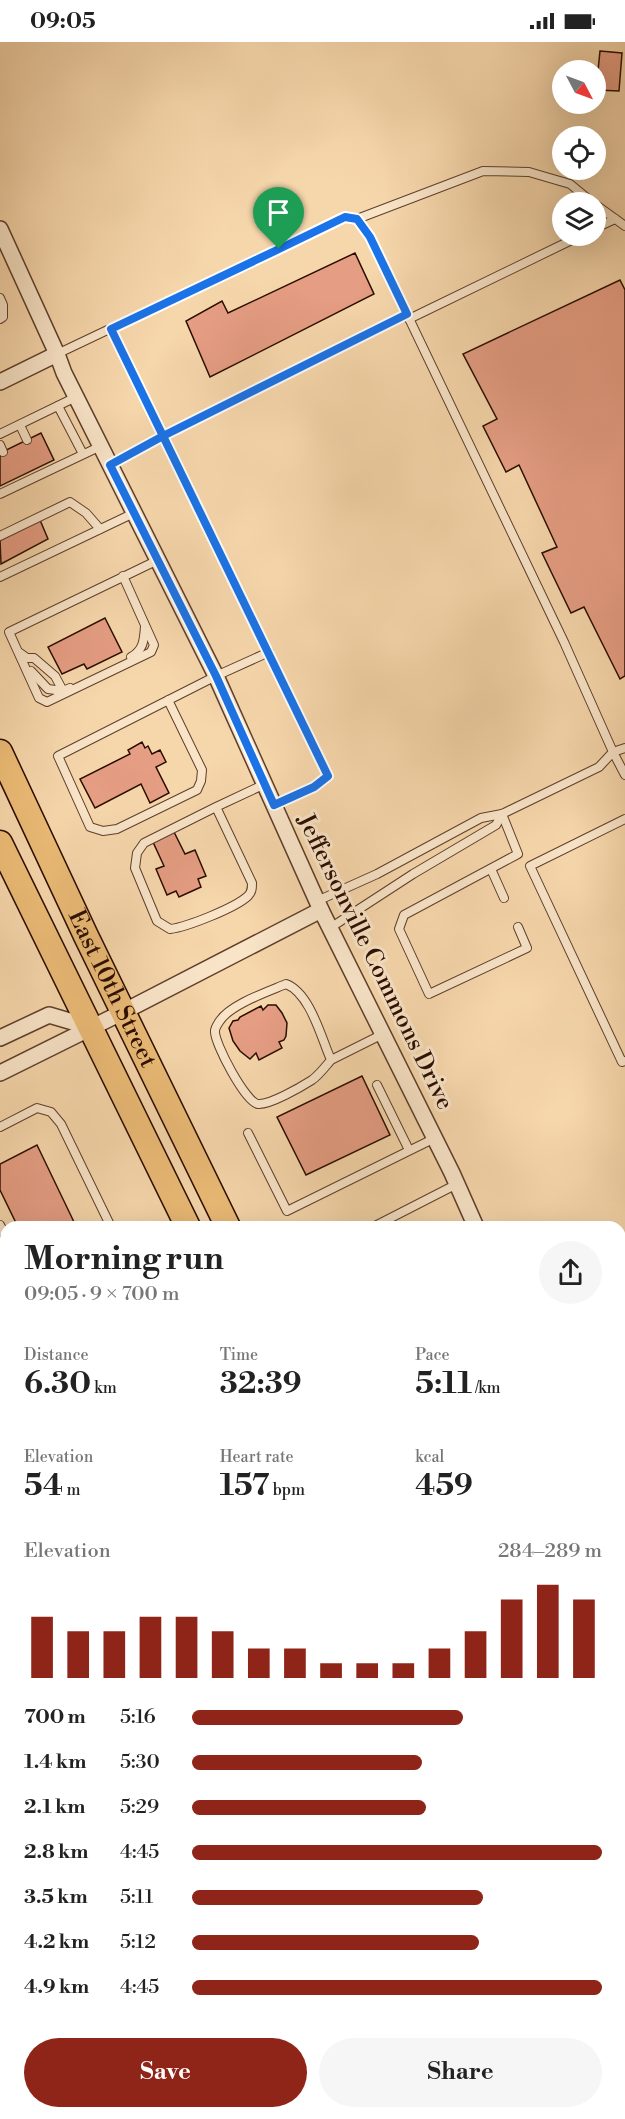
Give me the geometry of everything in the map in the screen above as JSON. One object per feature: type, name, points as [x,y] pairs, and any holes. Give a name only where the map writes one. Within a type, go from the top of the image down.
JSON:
[{"type":"main road","name":"East 10th Street","points":[[0,752],[225,1221]]},
{"type":"main road","name":"East 10th Street","points":[[0,843],[185,1221]]},
{"type":"street","name":"Jeffersonville Commons Drive","points":[[0,230],[64,373],[216,676],[319,906],[435,1138],[473,1221]]},
{"type":"street","points":[[0,382],[57,354]]},
{"type":"street","points":[[0,1073],[123,1012],[319,906]]},
{"type":"street","points":[[0,1038],[49,1015],[90,1027]]},
{"type":"lane","points":[[57,354],[345,217],[357,219],[483,171],[529,172],[570,184],[580,192]]},
{"type":"lane","points":[[606,213],[625,226]]},
{"type":"lane","points":[[357,219],[370,237],[564,642],[625,775]]},
{"type":"lane","points":[[606,223],[615,219]]},
{"type":"lane","points":[[110,465],[163,436],[408,316],[558,246]]},
{"type":"lane","points":[[0,298],[3,305],[3,317],[0,319]]},
{"type":"lane","points":[[111,329],[328,776],[314,787],[274,805]]},
{"type":"lane","points":[[0,434],[76,397]]},
{"type":"lane","points":[[58,406],[83,454]]},
{"type":"lane","points":[[20,425],[27,440]]},
{"type":"lane","points":[[0,494],[18,481],[101,446]]},
{"type":"lane","points":[[0,536],[70,502],[86,513],[100,529]]},
{"type":"lane","points":[[0,578],[134,513]]},
{"type":"lane","points":[[145,626],[143,644],[138,653],[63,691],[48,689],[32,673],[9,632],[158,560]]},
{"type":"lane","points":[[23,656],[39,698],[47,702],[151,652],[154,645],[123,576]]},
{"type":"lane","points":[[168,700],[202,770],[197,790],[117,829],[103,831],[90,827],[58,756],[168,700],[216,676],[268,652]]},
{"type":"lane","points":[[23,656],[34,658],[55,676],[63,691]]},
{"type":"lane","points":[[319,906],[481,818],[502,814],[599,768],[613,752],[625,748]]},
{"type":"lane","points":[[216,807],[252,883],[252,889],[249,895],[237,903],[191,924],[170,929],[158,921],[135,868],[137,853],[144,843],[216,807],[265,784]]},
{"type":"lane","points":[[502,814],[518,854],[530,866],[622,1062],[625,1061]]},
{"type":"lane","points":[[330,928],[413,874],[496,825],[502,814]]},
{"type":"lane","points":[[530,866],[625,819]]},
{"type":"lane","points":[[518,854],[404,915],[399,929],[429,994],[527,948],[518,927]]},
{"type":"lane","points":[[491,868],[504,898]]},
{"type":"lane","points":[[331,1060],[306,1002],[294,987],[285,984],[233,1009],[219,1020],[215,1030],[218,1043],[241,1088],[252,1102],[259,1104],[276,1100],[310,1081],[331,1060],[383,1034]]},
{"type":"lane","points":[[377,1085],[409,1150]]},
{"type":"lane","points":[[0,1127],[37,1108],[51,1112],[61,1124],[108,1221]]},
{"type":"lane","points":[[248,1133],[287,1211],[435,1138]]},
{"type":"lane","points":[[385,1221],[457,1184]]},
{"type":"building","points":[[600,51],[622,53],[619,91],[606,90],[606,60],[599,60]]},
{"type":"building","points":[[355,253],[374,294],[210,377],[186,321],[222,301],[228,313]]},
{"type":"building","points":[[620,280],[625,290],[625,676],[620,679],[584,607],[571,613],[542,553],[557,547],[519,465],[506,472],[483,426],[497,419],[463,354]]},
{"type":"building","points":[[41,433],[54,460],[0,486],[0,453]]},
{"type":"building","points":[[40,520],[48,539],[1,564],[0,540]]},
{"type":"building","points":[[105,618],[122,652],[87,669],[84,664],[62,674],[48,647]]},
{"type":"building","points":[[142,742],[145,748],[148,746],[152,754],[160,750],[166,762],[156,767],[169,793],[150,803],[141,784],[95,808],[80,779],[130,754],[128,750]]},
{"type":"building","points":[[174,832],[185,854],[195,850],[206,876],[198,879],[201,887],[179,897],[176,891],[167,895],[156,869],[164,866],[153,842]]},
{"type":"building","points":[[268,1005],[276,1005],[287,1023],[286,1036],[279,1042],[282,1048],[259,1060],[256,1053],[250,1059],[233,1041],[229,1028],[233,1021],[261,1006],[263,1010]]},
{"type":"building","points":[[362,1076],[390,1135],[306,1175],[277,1117]]},
{"type":"building","points":[[37,1145],[74,1221],[15,1221],[0,1190],[0,1164]]},
{"type":"route","points":[[279,249],[111,329],[163,436],[110,465],[216,676],[274,805],[314,787],[328,776],[163,436],[407,314],[370,237],[357,219],[345,217],[279,249]]}]
